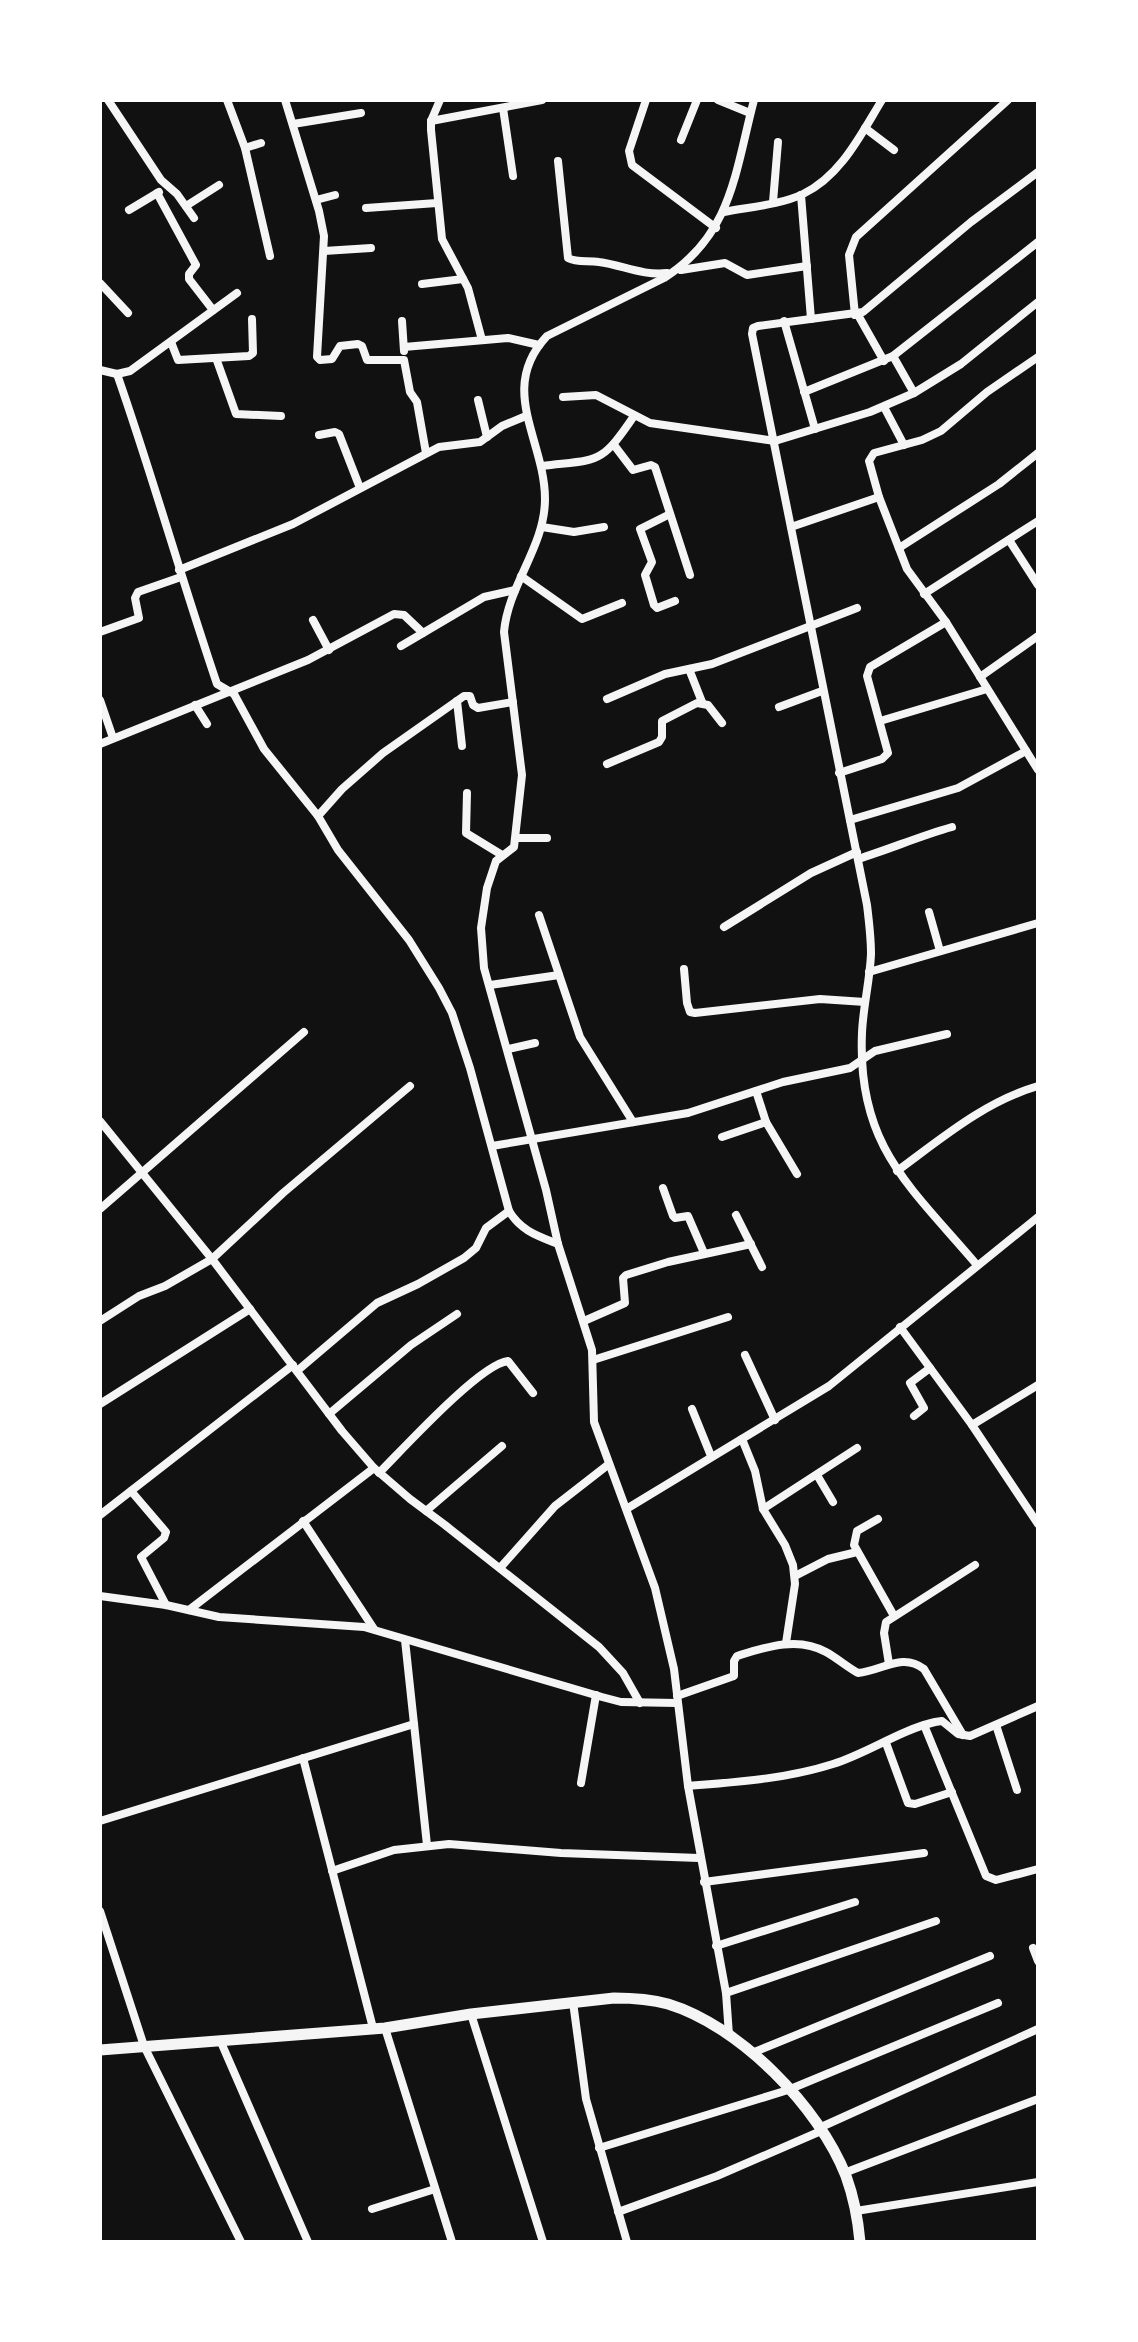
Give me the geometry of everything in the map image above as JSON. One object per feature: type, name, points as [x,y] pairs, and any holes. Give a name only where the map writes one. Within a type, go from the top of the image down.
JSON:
[{"type":"street","points":[[108,100],[161,180],[194,218]]},
{"type":"street","points":[[227,100],[245,148],[270,256]]},
{"type":"street","points":[[285,100],[322,223],[324,251],[317,358],[332,359],[340,346],[358,344],[369,360],[404,360]]},
{"type":"street","points":[[440,100],[431,121],[442,239],[463,279],[482,340]]},
{"type":"street","points":[[431,121],[542,100]]},
{"type":"street","points":[[646,100],[629,151],[632,165],[716,228]]},
{"type":"street","points":[[681,140],[697,100]]},
{"type":"street","points":[[718,100],[750,113]]},
{"type":"street","points":[[729,2036],[726,1993],[688,1786],[674,1669],[655,1588],[594,1422],[593,1360],[584,1321],[558,1244],[484,968],[481,928],[487,888],[496,861],[513,849],[516,838],[522,775],[505,620],[542,527],[545,500],[542,466],[526,416],[525,375],[539,345],[556,330],[675,271],[695,255],[724,212],[754,100]]},
{"type":"street","points":[[724,212],[801,195],[829,177],[840,166],[882,100]]},
{"type":"street","points":[[884,361],[857,315],[849,255],[856,237],[1008,100]]},
{"type":"street","points":[[503,108],[513,176]]},
{"type":"street","points":[[293,124],[361,113]]},
{"type":"street","points":[[865,128],[894,150]]},
{"type":"street","points":[[773,202],[778,142]]},
{"type":"street","points":[[245,148],[261,143]]},
{"type":"street","points":[[558,161],[568,258],[573,261],[599,262],[649,274],[725,263],[747,275],[807,266]]},
{"type":"street","points":[[977,1265],[897,1171],[876,1133],[868,1109],[861,1059],[869,972],[869,920],[752,334],[756,327],[784,321],[857,315],[1038,172]]},
{"type":"street","points":[[186,206],[219,185]]},
{"type":"street","points":[[129,210],[168,186]]},
{"type":"street","points":[[157,193],[196,265],[189,279],[213,310]]},
{"type":"street","points":[[316,200],[335,195]]},
{"type":"street","points":[[801,195],[811,319]]},
{"type":"street","points":[[366,208],[437,203]]},
{"type":"street","points":[[804,392],[893,356],[1038,242]]},
{"type":"street","points":[[324,251],[371,248]]},
{"type":"street","points":[[422,284],[463,279]]},
{"type":"street","points":[[100,283],[128,313]]},
{"type":"street","points":[[100,370],[117,374],[130,371],[237,293]]},
{"type":"street","points":[[563,397],[596,395],[650,423],[775,441],[884,407],[914,393],[961,364],[1038,302]]},
{"type":"street","points":[[171,342],[178,360],[249,356],[253,353],[252,319]]},
{"type":"street","points":[[402,321],[404,360],[410,392],[417,402],[426,453]]},
{"type":"street","points":[[784,321],[815,429]]},
{"type":"street","points":[[404,347],[514,338],[539,345]]},
{"type":"street","points":[[893,356],[914,393]]},
{"type":"street","points":[[1038,357],[987,392],[941,431],[871,456],[870,465],[907,569],[946,622],[1038,770]]},
{"type":"street","points":[[216,358],[236,414],[281,416]]},
{"type":"street","points":[[117,374],[152,473],[180,573],[217,684],[231,690],[264,749],[318,816],[338,850],[409,940],[452,1013],[509,1211],[528,1232],[558,1244]]},
{"type":"street","points":[[478,400],[487,437]]},
{"type":"street","points":[[884,407],[904,445]]},
{"type":"street","points":[[100,632],[137,620],[139,615],[135,598],[138,592],[293,524],[426,453],[448,445],[471,445],[526,416]]},
{"type":"street","points":[[542,466],[595,459],[614,445],[634,416]]},
{"type":"street","points":[[319,435],[339,434],[360,488]]},
{"type":"street","points":[[614,445],[633,470],[651,465],[655,467],[690,575]]},
{"type":"street","points":[[899,548],[999,484],[1038,453]]},
{"type":"street","points":[[791,527],[879,497]]},
{"type":"street","points":[[670,514],[640,529],[652,562],[645,575],[654,605],[659,608],[675,601]]},
{"type":"street","points":[[924,594],[1038,521]]},
{"type":"street","points":[[542,527],[574,532],[604,527]]},
{"type":"street","points":[[1009,540],[1038,585]]},
{"type":"street","points":[[521,576],[582,619],[622,603]]},
{"type":"street","points":[[401,646],[484,597],[515,590]]},
{"type":"street","points":[[607,699],[665,674],[712,664],[857,608]]},
{"type":"street","points":[[100,744],[329,650],[397,613],[404,615],[423,633]]},
{"type":"street","points":[[313,620],[329,650]]},
{"type":"street","points":[[839,773],[887,757],[888,748],[867,676],[870,667],[946,622]]},
{"type":"street","points":[[980,677],[1038,636]]},
{"type":"street","points":[[689,669],[702,702],[722,723]]},
{"type":"street","points":[[880,721],[987,689]]},
{"type":"street","points":[[779,707],[822,691]]},
{"type":"street","points":[[318,816],[342,789],[383,753],[467,695],[478,708],[513,702]]},
{"type":"street","points":[[100,700],[113,738]]},
{"type":"street","points":[[457,701],[462,746]]},
{"type":"street","points":[[607,764],[659,742],[662,721],[702,702]]},
{"type":"street","points":[[195,705],[207,724]]},
{"type":"street","points":[[850,820],[958,788],[1026,751]]},
{"type":"street","points":[[467,793],[466,833],[502,855]]},
{"type":"street","points":[[724,927],[811,873],[952,827]]},
{"type":"street","points":[[516,838],[547,838]]},
{"type":"street","points":[[929,912],[940,951]]},
{"type":"street","points":[[539,915],[586,1050],[633,1122]]},
{"type":"street","points":[[869,972],[1038,923]]},
{"type":"street","points":[[684,969],[687,1003],[690,1012],[695,1013],[820,999],[865,1002]]},
{"type":"street","points":[[490,985],[559,975]]},
{"type":"street","points":[[100,1209],[304,1032]]},
{"type":"street","points":[[492,1146],[682,1114],[756,1091],[850,1068],[875,1051],[947,1034]]},
{"type":"street","points":[[508,1049],[535,1043]]},
{"type":"street","points":[[100,1321],[139,1296],[165,1286],[212,1259],[283,1193],[410,1086]]},
{"type":"street","points":[[897,1171],[969,1118],[998,1101],[1038,1086]]},
{"type":"street","points":[[756,1091],[766,1122],[797,1174]]},
{"type":"street","points":[[100,1121],[212,1259],[329,1414],[377,1470],[599,1647],[623,1673],[640,1703]]},
{"type":"street","points":[[722,1137],[766,1122]]},
{"type":"street","points":[[663,1188],[673,1216],[688,1216],[704,1253]]},
{"type":"street","points":[[100,1515],[377,1303],[464,1258],[476,1248],[486,1228],[509,1211]]},
{"type":"street","points":[[736,1215],[762,1267]]},
{"type":"street","points":[[628,1508],[829,1386],[1038,1217]]},
{"type":"street","points":[[584,1321],[625,1303],[623,1278],[626,1275],[704,1253],[751,1244]]},
{"type":"street","points":[[100,1404],[250,1309]]},
{"type":"street","points":[[329,1414],[411,1345],[457,1314]]},
{"type":"street","points":[[593,1360],[728,1317]]},
{"type":"street","points":[[900,1327],[972,1425],[1038,1524]]},
{"type":"street","points":[[745,1355],[775,1420]]},
{"type":"street","points":[[189,1610],[303,1521],[377,1470],[451,1400],[498,1363],[508,1361],[514,1364],[533,1393]]},
{"type":"street","points":[[914,1416],[924,1408],[910,1383],[930,1368]]},
{"type":"street","points":[[972,1425],[1038,1385]]},
{"type":"street","points":[[692,1409],[711,1456]]},
{"type":"street","points":[[742,1439],[755,1471],[763,1509],[790,1555],[795,1576],[786,1643]]},
{"type":"street","points":[[426,1511],[502,1446]]},
{"type":"street","points":[[763,1509],[857,1448]]},
{"type":"street","points":[[500,1568],[555,1506],[609,1464]]},
{"type":"street","points":[[817,1475],[833,1502]]},
{"type":"street","points":[[131,1491],[166,1532],[164,1538],[141,1557],[166,1605]]},
{"type":"street","points":[[878,1519],[857,1531],[854,1538],[857,1552],[894,1616]]},
{"type":"street","points":[[303,1521],[374,1629]]},
{"type":"street","points":[[795,1576],[828,1559],[857,1552]]},
{"type":"street","points":[[889,1664],[884,1633],[886,1622],[975,1565]]},
{"type":"street","points":[[100,1596],[166,1605],[219,1617],[374,1629],[621,1702],[677,1699],[734,1676],[737,1656],[786,1643],[820,1648],[858,1673],[889,1664],[912,1662],[924,1669],[964,1736]]},
{"type":"street","points":[[405,1640],[427,1845]]},
{"type":"street","points":[[581,1783],[596,1695]]},
{"type":"street","points":[[688,1786],[765,1780],[799,1773],[833,1764],[924,1725],[942,1721],[964,1736],[975,1735],[1038,1706]]},
{"type":"street","points":[[100,1821],[414,1724]]},
{"type":"street","points":[[924,1725],[984,1871],[991,1880],[1038,1869]]},
{"type":"street","points":[[996,1725],[1017,1790]]},
{"type":"street","points":[[886,1743],[908,1803],[915,1804],[952,1792]]},
{"type":"street","points":[[303,1758],[332,1871],[379,2028],[452,2242]]},
{"type":"street","points":[[332,1871],[394,1850],[427,1845],[699,1858]]},
{"type":"street","points":[[704,1882],[924,1853]]},
{"type":"street","points":[[716,1946],[855,1902]]},
{"type":"street","points":[[100,1911],[144,2046],[241,2242]]},
{"type":"street","points":[[726,1993],[936,1921]]},
{"type":"street","points":[[1033,1948],[1038,1961]]},
{"type":"street","points":[[752,2053],[990,1956]]},
{"type":"street","points":[[100,2050],[379,2028],[614,1998],[650,2000],[684,2010],[729,2036],[752,2053],[788,2090],[820,2129],[844,2173],[856,2211],[860,2242]]},
{"type":"street","points":[[573,2002],[586,2099],[627,2242]]},
{"type":"street","points":[[599,2148],[788,2090],[998,2003]]},
{"type":"street","points":[[471,2014],[543,2242]]},
{"type":"street","points":[[618,2212],[717,2176],[1038,2029]]},
{"type":"street","points":[[220,2040],[308,2242]]},
{"type":"street","points":[[844,2173],[1038,2099]]},
{"type":"street","points":[[856,2211],[1038,2182]]},
{"type":"street","points":[[372,2209],[435,2189]]}]
